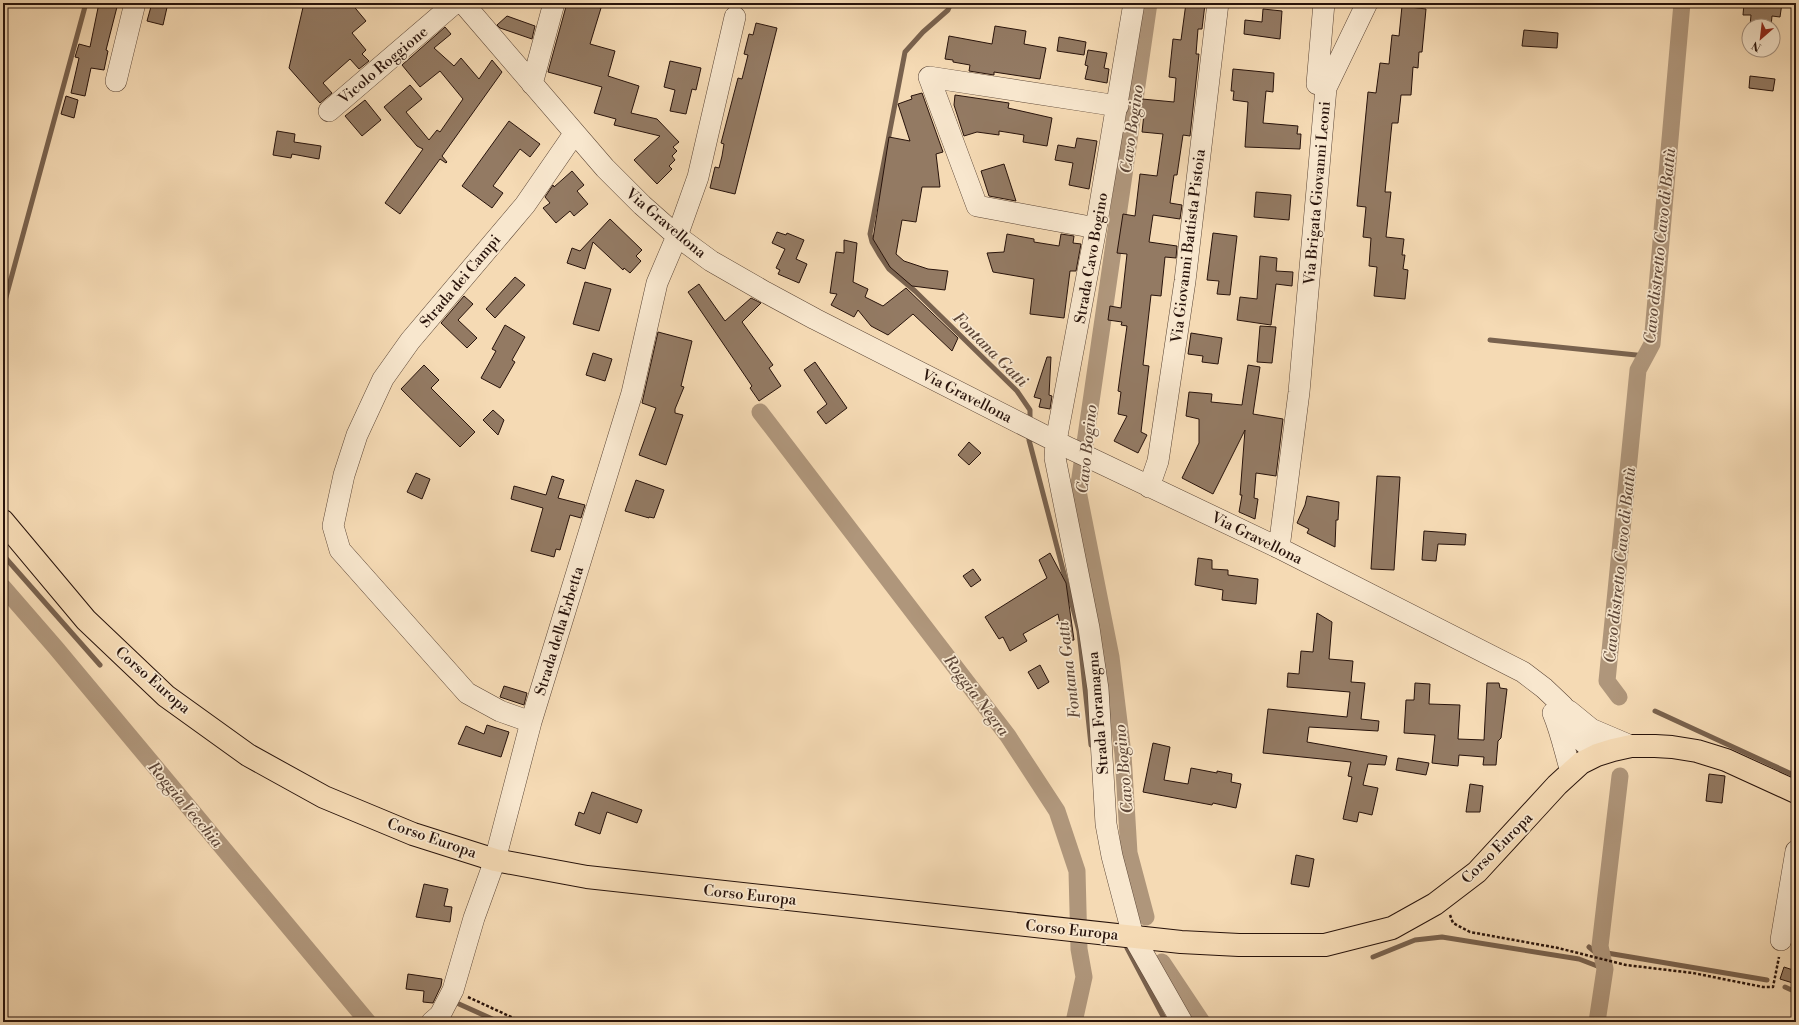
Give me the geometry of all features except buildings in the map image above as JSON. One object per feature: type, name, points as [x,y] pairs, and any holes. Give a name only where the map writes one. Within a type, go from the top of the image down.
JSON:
[{"type":"main road","name":"Corso Europa","points":[[3,521],[86,620],[166,696],[248,755],[324,797],[413,834],[495,860],[587,878],[1181,942],[1239,945],[1325,945],[1392,928],[1435,904],[1477,872],[1564,778]]},
{"type":"main road","name":"Via Gravellona","points":[[1564,778],[1581,763],[1597,755],[1630,746],[1672,747],[1697,751],[1726,760],[1796,792]]},
{"type":"street","points":[[116,80],[135,3]]},
{"type":"street","name":"Vicolo Roggione","points":[[328,111],[455,3]]},
{"type":"street","name":"Via Gravellona","points":[[463,3],[574,134],[642,205],[677,236],[711,261],[765,292],[1029,428],[1149,487],[1279,548],[1523,672],[1544,688],[1562,706],[1591,729],[1630,746]]},
{"type":"street","points":[[532,84],[554,3]]},
{"type":"street","name":"Strada Cavo Bogino","points":[[1063,445],[1096,228],[1118,106],[1134,3]]},
{"type":"street","name":"Via Giovanni Battista Pistoia","points":[[1149,487],[1158,461],[1186,281],[1218,3]]},
{"type":"street","points":[[1317,84],[1324,3]]},
{"type":"street","name":"Via Brigata Giovanni Leoni","points":[[1279,548],[1299,392],[1326,88],[1367,3]]},
{"type":"street","name":"Strada della Erbetta","points":[[432,1022],[440,1015],[453,990],[474,918],[495,860],[531,722],[632,393],[657,283],[677,236],[698,177],[735,17]]},
{"type":"street","points":[[1096,228],[978,206],[929,77],[1118,106]]},
{"type":"street","name":"Strada dei Campi","points":[[531,722],[500,711],[467,692],[340,550],[333,526],[344,475],[357,435],[383,379],[410,341],[525,205],[574,134]]},
{"type":"street","name":"Strada Foramagna","points":[[1063,445],[1055,458],[1089,628],[1098,689],[1106,824],[1112,856],[1133,936],[1182,1022]]},
{"type":"street","points":[[1544,688],[1560,729],[1564,749],[1564,778]]},
{"type":"street","name":"Via Gravellona","points":[[1562,706],[1577,736],[1597,755]]},
{"type":"street","points":[[1781,940],[1796,851]]},
{"type":"path","points":[[1443,898],[1453,923],[1470,932],[1558,948],[1626,965],[1693,973],[1773,987],[1781,940]]},
{"type":"path","points":[[453,990],[522,1022]]},
{"type":"waterway","points":[[3,308],[86,3]]},
{"type":"waterway","name":"Fontana Gatti","points":[[951,3],[948,10],[923,32],[905,52],[870,234],[872,242],[889,269],[915,291],[1017,391],[1030,410],[1030,422]]},
{"type":"waterway","name":"Cavo Bogino","points":[[1146,917],[1129,853],[1123,754],[1111,657],[1078,491],[1149,3]]},
{"type":"waterway","name":"Cavo distretto Cavo di Battù","points":[[1619,697],[1607,681],[1638,370],[1652,344],[1682,3]]},
{"type":"waterway","points":[[1490,340],[1646,356]]},
{"type":"waterway","name":"Roggia Negra","points":[[760,412],[1008,736],[1057,811],[1077,871],[1079,949],[1084,977],[1074,1022]]},
{"type":"waterway","name":"Fontana Gatti","points":[[1029,434],[1029,440],[1079,631],[1091,745]]},
{"type":"waterway","points":[[3,555],[100,665]]},
{"type":"waterway","name":"Roggia Vecchia","points":[[3,587],[56,648],[368,1022]]},
{"type":"waterway","name":"Cavo distretto Cavo di Battù","points":[[1655,711],[1796,776]]},
{"type":"waterway","name":"Cavo distretto Cavo di Battù","points":[[1597,1022],[1605,969],[1600,946],[1620,776]]},
{"type":"waterway","points":[[1373,957],[1415,940],[1442,937],[1579,959],[1605,969]]},
{"type":"waterway","points":[[1589,947],[1595,952],[1767,980]]},
{"type":"waterway","name":"Fontana Gatti","points":[[1127,948],[1166,1022]]},
{"type":"waterway","name":"Cavo Bogino","points":[[1162,962],[1202,1022]]},
{"type":"waterway","points":[[1785,987],[1796,992]]},
{"type":"waterway","points":[[459,1004],[499,1022]]}]
